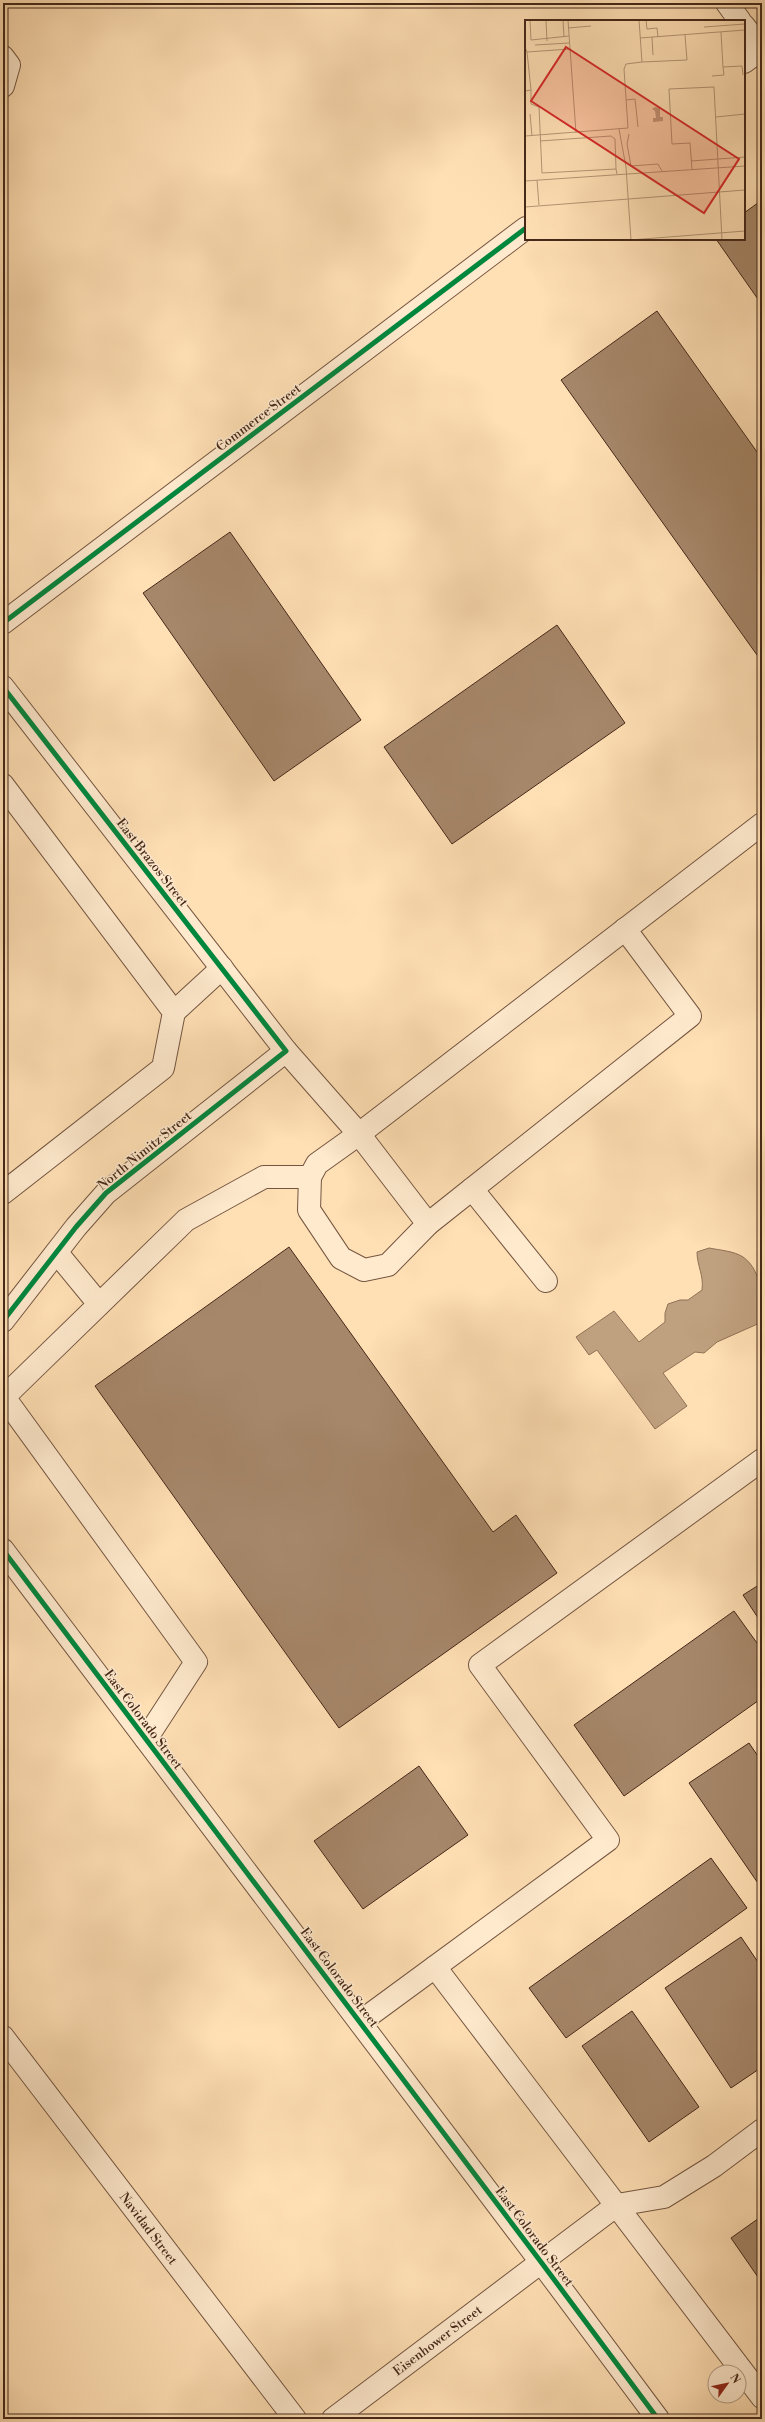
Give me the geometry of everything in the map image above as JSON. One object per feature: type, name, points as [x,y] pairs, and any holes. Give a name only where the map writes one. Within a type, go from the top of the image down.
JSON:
[{"type":"street","points":[[726,3],[739,20]]},
{"type":"street","points":[[745,27],[762,49],[745,61]]},
{"type":"street","points":[[3,57],[9,65],[3,86]]},
{"type":"street","name":"Commerce Street","points":[[3,624],[525,229]]},
{"type":"street","name":"East Brazos Street","points":[[3,687],[286,1051],[359,1134],[428,1224]]},
{"type":"street","points":[[3,785],[174,1012]]},
{"type":"street","points":[[625,929],[690,1016],[428,1224],[388,1265],[364,1270],[341,1258],[309,1210],[310,1177],[317,1164],[359,1134],[625,929],[762,824]]},
{"type":"street","points":[[3,1192],[163,1068],[174,1012],[222,968]]},
{"type":"street","name":"North Nimitz Street","points":[[3,1321],[106,1193],[286,1051]]},
{"type":"street","points":[[146,1739],[196,1662],[4,1397],[186,1220],[264,1177],[310,1177]]},
{"type":"street","points":[[472,1189],[546,1281]]},
{"type":"street","points":[[57,1253],[100,1304]]},
{"type":"street","points":[[360,2022],[608,1840],[480,1665],[762,1460]]},
{"type":"street","name":"East Colorado Street","points":[[3,1550],[658,2419]]},
{"type":"street","points":[[435,1967],[762,2397]]},
{"type":"street","name":"Navidad Street","points":[[3,2037],[296,2419]]},
{"type":"street","points":[[617,2205],[664,2197],[714,2166],[762,2130]]},
{"type":"street","name":"Eisenhower Street","points":[[333,2419],[617,2205]]},
{"type":"shaded area","points":[[709,1248],[735,1253],[750,1263],[758,1278],[760,1287],[762,1322],[717,1342],[704,1353],[695,1352],[663,1373],[687,1406],[655,1429],[597,1350],[589,1355],[576,1337],[614,1311],[639,1342],[665,1322],[665,1313],[668,1304],[680,1300],[688,1300],[702,1290],[702,1280],[697,1252]]},
{"type":"building","points":[[762,200],[762,305],[717,240],[745,240],[745,212]]},
{"type":"building","points":[[657,311],[762,459],[762,662],[561,380]]},
{"type":"building","points":[[230,532],[361,720],[274,781],[143,593]]},
{"type":"building","points":[[557,625],[625,723],[452,844],[384,747]]},
{"type":"building","points":[[289,1247],[493,1532],[516,1515],[557,1573],[339,1728],[95,1386]]},
{"type":"building","points":[[762,1583],[762,1624],[743,1595]]},
{"type":"building","points":[[734,1611],[762,1650],[762,1698],[624,1796],[574,1725]]},
{"type":"building","points":[[749,1743],[762,1762],[762,1889],[689,1783]]},
{"type":"building","points":[[419,1766],[468,1835],[363,1909],[314,1841]]},
{"type":"building","points":[[711,1858],[747,1908],[566,2038],[529,1988]]},
{"type":"building","points":[[741,1937],[762,1968],[762,2067],[731,2088],[665,1988]]},
{"type":"building","points":[[632,2011],[699,2107],[649,2142],[582,2046]]},
{"type":"building","points":[[762,2216],[762,2283],[731,2238]]},
{"type":"cycle path","points":[[3,623],[525,229]]},
{"type":"cycle path","points":[[3,687],[286,1051],[106,1193],[76,1227],[3,1321]]},
{"type":"cycle path","points":[[3,1550],[658,2419]]}]
